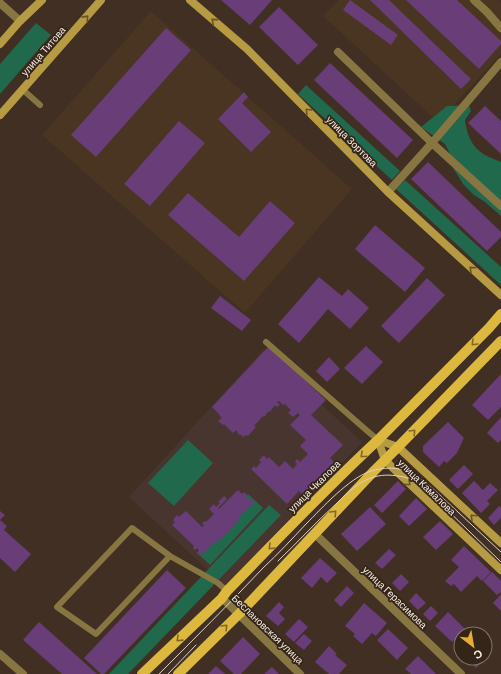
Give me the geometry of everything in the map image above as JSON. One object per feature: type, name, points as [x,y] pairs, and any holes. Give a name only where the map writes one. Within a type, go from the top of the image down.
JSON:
[{"type":"main road","name":"улица Чкалова","points":[[142,674],[224,594],[348,468],[378,440],[501,314]]},
{"type":"main road","points":[[178,674],[239,614],[385,460],[501,341]]},
{"type":"street","points":[[0,44],[20,21],[42,0]]},
{"type":"street","name":"улица Титова","points":[[0,115],[101,0]]},
{"type":"street","name":"улица Зортова","points":[[190,0],[247,49],[388,192],[501,295]]},
{"type":"street","points":[[474,0],[501,28]]},
{"type":"street","points":[[0,3],[20,21]]},
{"type":"street","points":[[338,52],[432,143],[501,206]]},
{"type":"street","points":[[388,192],[501,62]]},
{"type":"street","name":"улица Камалова","points":[[378,440],[398,447],[501,543]]},
{"type":"street","name":"улица Камалова","points":[[378,440],[385,460],[501,570]]},
{"type":"street","name":"улица Герасимова","points":[[315,534],[461,674]]},
{"type":"street","name":"Беслановская улица","points":[[224,594],[239,614],[300,674]]},
{"type":"street","points":[[0,654],[23,674]]},
{"type":"lane","points":[[22,89],[40,105]]},
{"type":"lane","points":[[266,342],[378,440]]},
{"type":"lane","points":[[170,556],[96,634],[56,608],[132,528],[170,556],[218,584],[224,594]]},
{"type":"shaded area","points":[[339,0],[498,0],[501,3],[501,54],[438,122],[323,16]]},
{"type":"shaded area","points":[[151,11],[352,189],[245,313],[42,135]]},
{"type":"shaded area","points":[[263,350],[362,442],[225,586],[129,497]]},
{"type":"green space","points":[[36,23],[51,35],[0,94],[0,64]]},
{"type":"green space","points":[[306,85],[400,171],[392,180],[298,94]]},
{"type":"green space","points":[[469,105],[471,111],[465,120],[469,137],[479,151],[490,158],[501,162],[501,216],[485,202],[474,195],[463,184],[453,168],[449,152],[445,144],[421,127],[447,106]]},
{"type":"green space","points":[[405,180],[501,267],[501,285],[396,189]]},
{"type":"green space","points":[[188,440],[213,463],[174,506],[148,483]]},
{"type":"green space","points":[[248,494],[263,508],[210,565],[197,553]]},
{"type":"green space","points":[[269,505],[281,515],[128,674],[109,674]]},
{"type":"building","points":[[221,0],[272,0],[250,25]]},
{"type":"building","points":[[350,0],[398,35],[391,45],[343,10]]},
{"type":"building","points":[[370,0],[389,0],[471,79],[461,89]]},
{"type":"building","points":[[406,0],[457,0],[501,41],[501,44],[479,69]]},
{"type":"building","points":[[279,7],[318,45],[298,65],[259,27]]},
{"type":"building","points":[[166,28],[191,50],[96,157],[71,135]]},
{"type":"building","points":[[330,63],[413,140],[397,158],[314,80]]},
{"type":"building","points":[[244,92],[248,97],[242,103],[271,132],[251,152],[218,119]]},
{"type":"building","points":[[485,106],[501,121],[501,154],[468,123]]},
{"type":"building","points":[[179,121],[205,143],[150,206],[124,184]]},
{"type":"building","points":[[428,162],[501,232],[501,237],[487,251],[411,179]]},
{"type":"building","points":[[188,193],[239,237],[270,201],[295,223],[244,281],[168,215]]},
{"type":"building","points":[[375,225],[425,268],[405,292],[355,249]]},
{"type":"building","points":[[319,277],[342,296],[348,289],[369,308],[350,329],[328,309],[299,343],[278,324]]},
{"type":"building","points":[[427,278],[445,295],[399,343],[381,326]]},
{"type":"building","points":[[220,296],[251,320],[242,331],[211,308]]},
{"type":"building","points":[[269,346],[326,400],[311,415],[343,445],[330,458],[334,462],[303,495],[299,491],[287,504],[251,469],[254,466],[256,468],[261,462],[259,460],[264,455],[267,459],[269,457],[279,467],[285,461],[293,469],[297,464],[295,462],[297,459],[300,462],[308,454],[300,446],[306,440],[290,425],[300,415],[298,413],[293,417],[288,413],[291,410],[279,401],[277,402],[280,405],[277,407],[275,405],[270,412],[269,411],[264,417],[263,416],[254,426],[256,427],[248,436],[246,435],[243,437],[240,434],[239,435],[236,430],[233,433],[224,424],[223,425],[218,421],[222,418],[212,407]]},
{"type":"building","points":[[366,346],[383,362],[362,384],[344,368]]},
{"type":"building","points":[[329,357],[340,369],[327,382],[316,371]]},
{"type":"building","points":[[501,374],[501,407],[488,420],[472,405]]},
{"type":"building","points":[[501,417],[501,440],[498,443],[487,433]]},
{"type":"building","points":[[448,422],[464,438],[457,453],[447,463],[444,461],[439,467],[423,452],[423,446]]},
{"type":"building","points":[[464,465],[473,474],[458,489],[449,480]]},
{"type":"building","points":[[398,481],[406,489],[382,513],[374,505]]},
{"type":"building","points":[[474,481],[483,490],[490,483],[498,490],[487,501],[490,504],[481,513],[462,493]]},
{"type":"building","points":[[238,490],[242,494],[244,492],[248,496],[246,498],[248,500],[250,498],[255,502],[239,517],[240,519],[218,542],[216,541],[203,554],[202,553],[200,555],[197,553],[199,550],[197,548],[195,550],[193,548],[194,546],[172,525],[175,522],[173,520],[177,515],[179,517],[186,511],[202,527],[204,525],[202,523],[205,521],[206,522],[214,514],[209,509],[214,504],[216,507],[220,503],[218,502],[224,496],[227,499],[218,508],[219,509]]},
{"type":"building","points":[[416,498],[427,509],[409,526],[399,516]]},
{"type":"building","points":[[499,506],[501,508],[501,518],[494,525],[488,518]]},
{"type":"building","points":[[370,507],[386,524],[357,551],[341,534]]},
{"type":"building","points":[[0,511],[5,515],[0,520]]},
{"type":"building","points":[[0,520],[7,526],[4,530],[31,554],[15,572],[0,558]]},
{"type":"building","points":[[440,521],[453,534],[436,550],[423,537]]},
{"type":"building","points":[[464,546],[491,572],[482,581],[477,576],[461,592],[454,584],[451,586],[445,581],[459,567],[451,560]]},
{"type":"building","points":[[389,549],[396,555],[382,569],[375,563]]},
{"type":"building","points":[[320,558],[337,573],[327,583],[321,577],[312,588],[301,578]]},
{"type":"building","points":[[167,570],[186,588],[104,674],[101,674],[84,658]]},
{"type":"building","points":[[492,572],[501,581],[501,592],[497,595],[483,581]]},
{"type":"building","points":[[401,574],[409,582],[400,591],[392,583]]},
{"type":"building","points":[[347,586],[354,593],[341,607],[334,600]]},
{"type":"building","points":[[416,593],[426,603],[418,610],[409,601]]},
{"type":"building","points":[[501,594],[501,611],[493,603]]},
{"type":"building","points":[[279,602],[284,607],[279,613],[285,619],[278,626],[266,616]]},
{"type":"building","points":[[364,603],[387,623],[376,636],[372,633],[362,644],[353,636],[355,634],[345,626]]},
{"type":"building","points":[[431,606],[438,613],[430,621],[423,614]]},
{"type":"building","points":[[448,612],[462,626],[453,626],[452,642],[435,626]]},
{"type":"building","points":[[299,619],[308,627],[294,642],[285,634]]},
{"type":"building","points":[[39,622],[97,674],[62,674],[23,640]]},
{"type":"building","points":[[388,629],[408,648],[397,660],[377,640]]},
{"type":"building","points":[[304,634],[312,641],[304,650],[295,643]]},
{"type":"building","points":[[243,637],[260,654],[241,674],[234,674],[220,661]]},
{"type":"building","points":[[329,646],[337,654],[335,655],[347,665],[339,674],[329,674],[315,662]]},
{"type":"building","points":[[418,656],[436,674],[411,674],[405,669]]},
{"type":"building","points":[[216,666],[225,674],[208,674]]},
{"type":"building","points":[[272,667],[279,674],[264,674]]},
{"type":"tram line","points":[[159,674],[328,502],[354,480],[371,471],[396,468],[416,476],[430,486],[501,552]]},
{"type":"tram line","points":[[278,561],[345,495],[363,481],[378,476],[393,475],[406,478],[423,486]]},
{"type":"tram line","points":[[439,502],[501,562]]},
{"type":"tram line","points":[[168,674],[196,645]]}]
